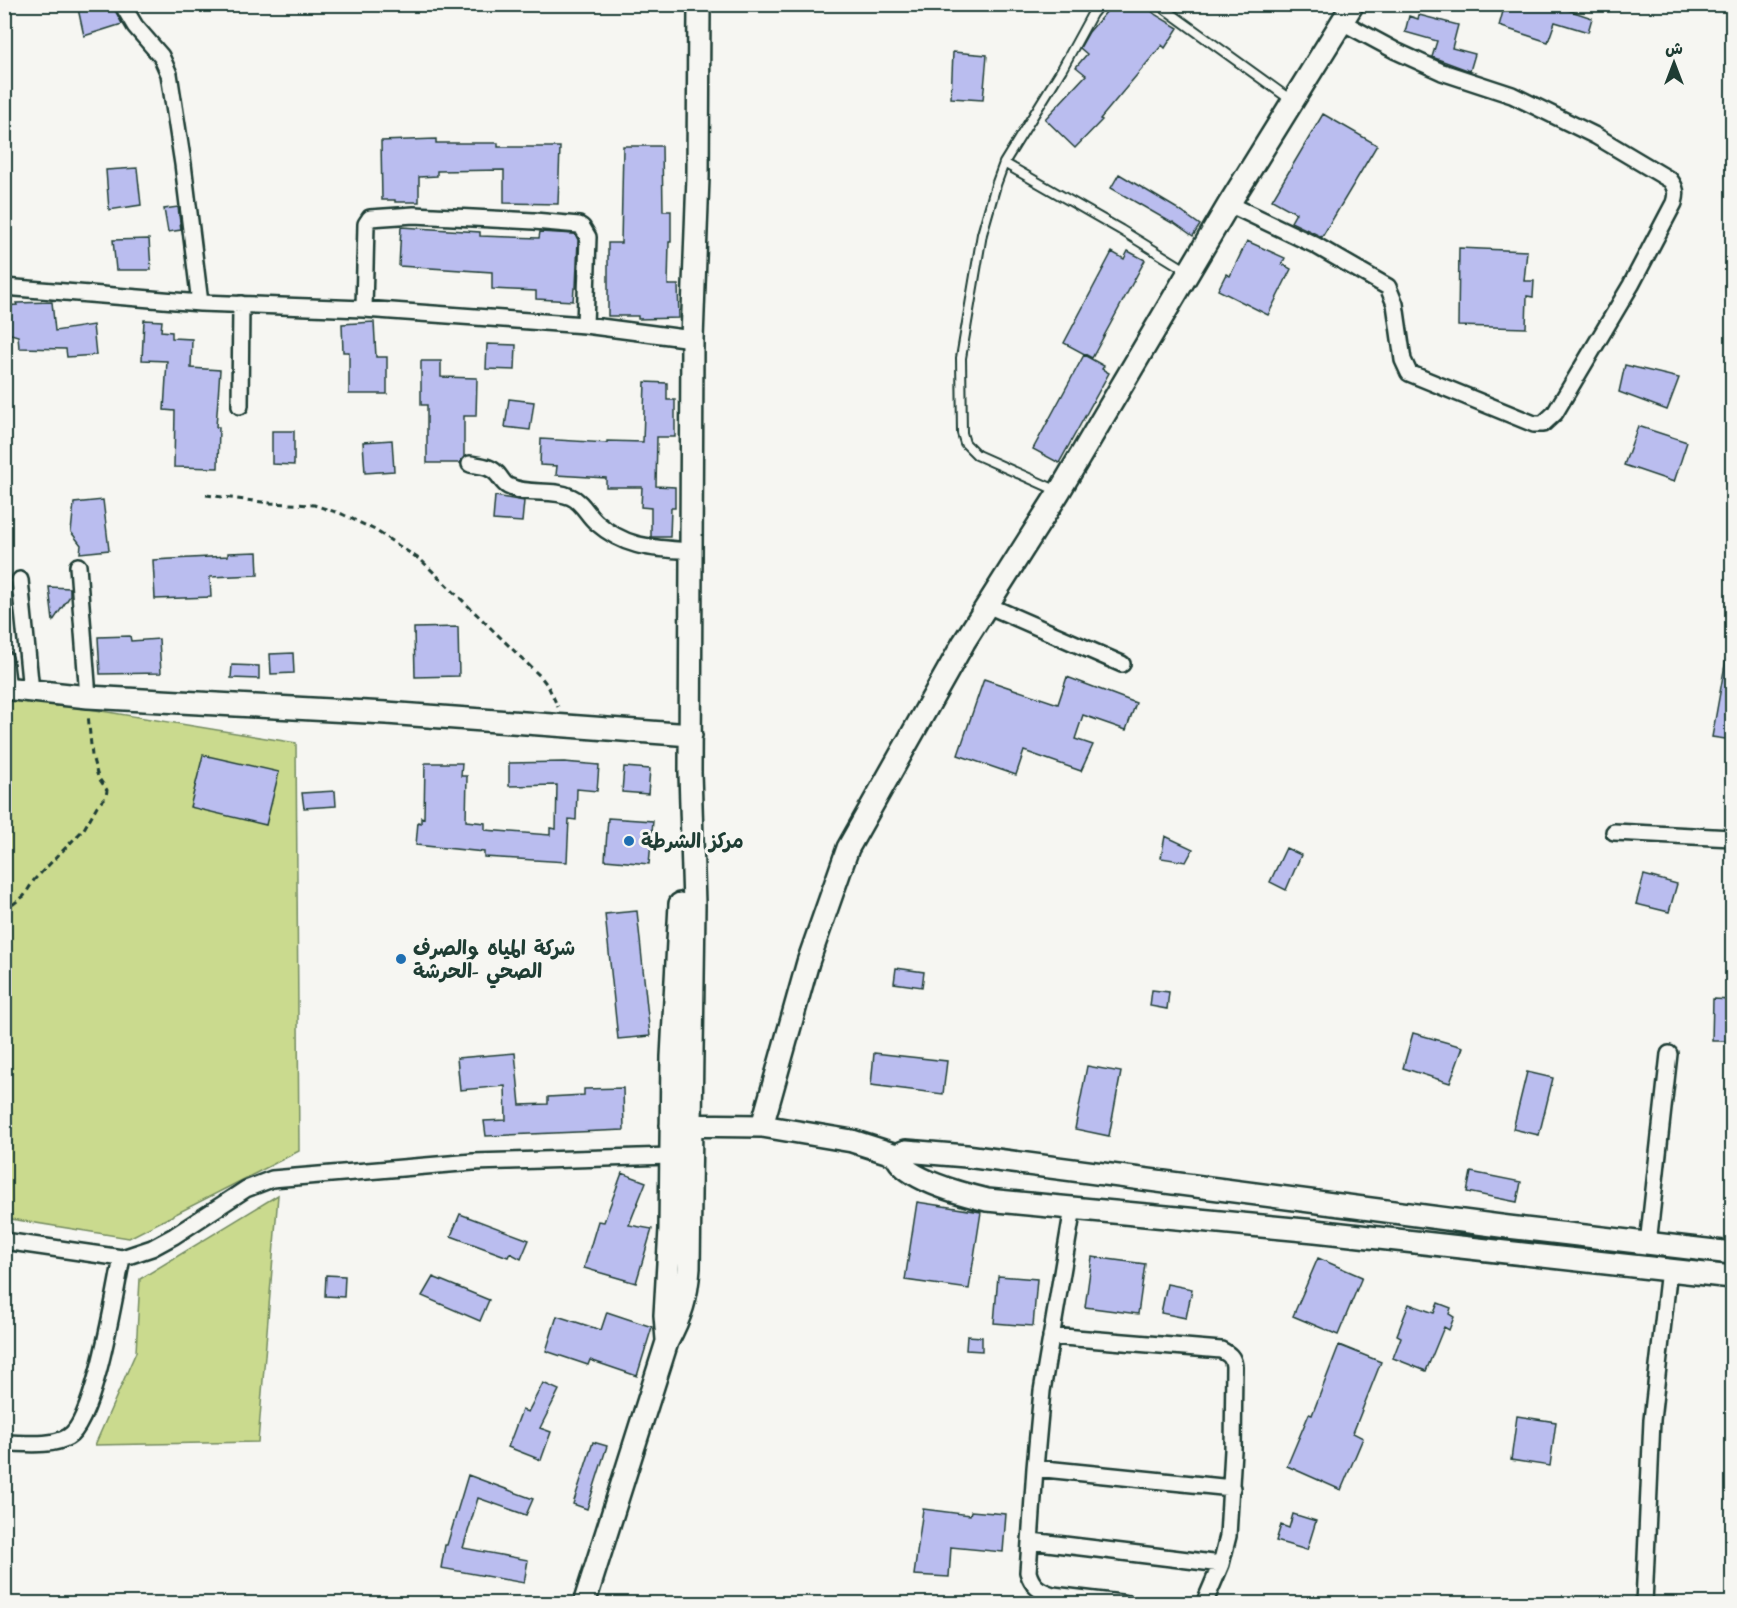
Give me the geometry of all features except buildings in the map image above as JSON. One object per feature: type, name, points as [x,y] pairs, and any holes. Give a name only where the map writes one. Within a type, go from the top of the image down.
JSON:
[{"type":"street","points":[[122,4],[135,26],[161,56],[169,74],[183,164],[200,303]]},
{"type":"street","points":[[584,1604],[667,1342],[680,1318],[688,1282],[691,1221],[681,1125],[694,887],[690,772],[693,339],[698,177],[699,4]]},
{"type":"street","points":[[762,1126],[808,962],[848,848],[958,652],[1059,492],[1229,204],[1347,13],[1396,51],[1442,72],[1512,95],[1596,136],[1670,180],[1677,196],[1631,285],[1556,413],[1543,424],[1534,424],[1409,373],[1403,360],[1395,304],[1388,287],[1315,245],[1229,204]]},
{"type":"street","points":[[364,309],[366,224],[370,218],[414,215],[534,221],[579,225],[588,237],[585,325]]},
{"type":"street","points":[[4,287],[200,303],[364,309],[585,325],[693,339]]},
{"type":"street","points":[[240,406],[241,304]]},
{"type":"street","points":[[470,464],[492,469],[502,482],[511,487],[564,494],[574,498],[582,504],[592,519],[617,539],[651,547],[692,551]]},
{"type":"street","points":[[78,566],[88,698]]},
{"type":"street","points":[[20,580],[32,691]]},
{"type":"street","points":[[987,605],[1122,664]]},
{"type":"street","points":[[4,658],[6,688],[88,698],[386,713],[691,735]]},
{"type":"street","points":[[1614,831],[1732,838]]},
{"type":"street","points":[[1648,1244],[1669,1054]]},
{"type":"street","points":[[681,1125],[762,1126],[852,1141],[896,1155],[906,1151],[966,1156],[1732,1253]]},
{"type":"street","points":[[595,1604],[672,1361],[667,1342],[665,1316],[670,1228],[670,1156],[681,1125]]},
{"type":"street","points":[[896,1155],[900,1163],[934,1184],[964,1195],[999,1202],[1369,1238],[1732,1277]]},
{"type":"street","points":[[4,1241],[122,1258],[152,1248],[246,1189],[272,1179],[473,1162],[670,1156]]},
{"type":"street","points":[[1073,1208],[1042,1391],[1028,1572],[1031,1583],[1043,1592],[1129,1604]]},
{"type":"street","points":[[1369,1238],[1371,1209]]},
{"type":"street","points":[[4,1443],[46,1443],[69,1437],[82,1419],[98,1374],[122,1258]]},
{"type":"street","points":[[1644,1604],[1652,1420],[1669,1269]]},
{"type":"street","points":[[1051,1336],[1212,1349],[1228,1353],[1233,1359],[1232,1488],[1228,1536],[1221,1564],[1204,1604]]},
{"type":"street","points":[[1035,1468],[1232,1488]]},
{"type":"street","points":[[1031,1541],[1221,1564]]},
{"type":"lane","points":[[1059,492],[977,455],[965,443],[962,433],[961,358],[982,234],[1004,162],[1100,4]]},
{"type":"lane","points":[[1158,4],[1293,101]]},
{"type":"lane","points":[[1004,162],[1190,272]]},
{"type":"path","points":[[206,495],[326,508],[392,539],[436,573],[541,677],[553,696],[562,726]]},
{"type":"path","points":[[4,911],[24,896],[34,880],[84,828],[97,806],[106,797],[107,790],[98,777],[90,746],[88,698]]},
{"type":"green space","points":[[4,695],[296,743],[299,1151],[129,1238],[5,1218]]},
{"type":"green space","points":[[278,1195],[258,1442],[95,1445],[136,1352],[140,1279]]},
{"type":"place","name":"مركز الشرطة","points":[[629,841]]},
{"type":"place","name":"شركة المياه والصرف الصحي -الحرشة","points":[[401,959]]}]
